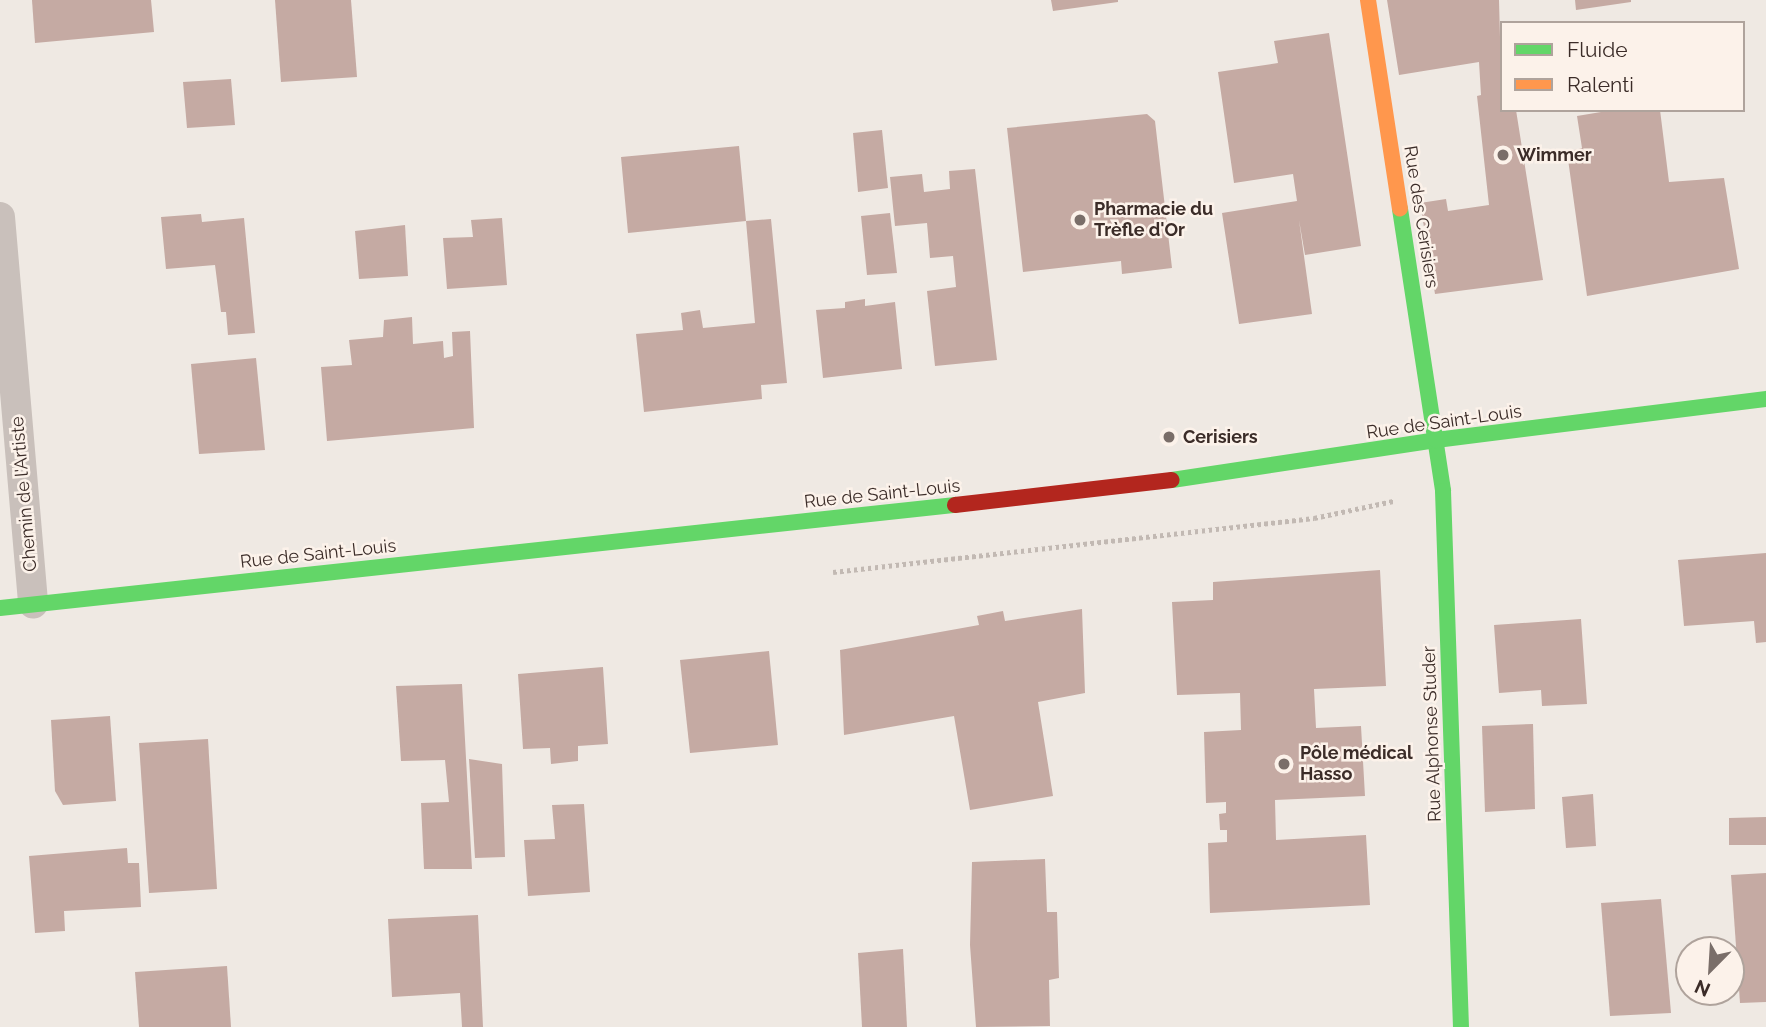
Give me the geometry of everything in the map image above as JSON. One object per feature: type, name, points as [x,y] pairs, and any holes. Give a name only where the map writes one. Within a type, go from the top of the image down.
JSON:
[{"type":"main road","name":"Rue des Cerisiers","points":[[1368,0],[1436,440]]},
{"type":"main road","name":"Rue de Saint-Louis","points":[[0,608],[1132,486],[1436,440],[1766,400]]},
{"type":"main road","name":"Rue Alphonse Studer","points":[[1436,440],[1444,503],[1461,1027]]},
{"type":"lane","name":"Chemin de l'Artiste","points":[[0,217],[33,604]]},
{"type":"building","points":[[32,0],[151,0],[154,32],[35,43]]},
{"type":"building","points":[[275,0],[351,0],[357,77],[281,82]]},
{"type":"building","points":[[1051,0],[1118,0],[1118,2],[1053,11]]},
{"type":"building","name":"Wimmer","points":[[1387,0],[1499,0],[1500,112],[1516,112],[1543,280],[1435,294],[1420,203],[1446,199],[1448,211],[1489,205],[1477,96],[1481,95],[1479,62],[1399,75]]},
{"type":"building","points":[[1575,0],[1631,0],[1631,2],[1576,10]]},
{"type":"building","points":[[1329,33],[1361,246],[1305,255],[1299,220],[1312,314],[1239,324],[1222,213],[1297,201],[1293,174],[1234,183],[1218,72],[1278,63],[1274,41]]},
{"type":"building","points":[[231,79],[235,125],[187,128],[183,82]]},
{"type":"building","points":[[1601,112],[1660,112],[1669,182],[1724,178],[1739,269],[1587,296],[1567,152],[1582,148],[1577,116]]},
{"type":"building","points":[[1147,114],[1155,121],[1172,268],[1122,274],[1121,261],[1023,272],[1007,128]]},
{"type":"building","points":[[882,130],[888,188],[858,192],[853,133]]},
{"type":"building","points":[[739,146],[746,221],[628,233],[621,157]]},
{"type":"building","points":[[975,169],[997,360],[935,366],[927,291],[956,287],[953,256],[930,258],[927,223],[895,226],[890,177],[922,174],[924,192],[950,189],[949,171]]},
{"type":"building","points":[[890,213],[897,273],[867,275],[861,216]]},
{"type":"building","points":[[201,214],[202,222],[244,218],[255,333],[228,335],[226,312],[221,312],[215,265],[166,269],[161,217]]},
{"type":"building","points":[[502,218],[507,285],[447,289],[443,238],[473,237],[471,220]]},
{"type":"building","points":[[771,219],[787,383],[761,385],[762,399],[644,412],[636,334],[683,330],[681,313],[700,310],[703,328],[755,323],[746,221]]},
{"type":"building","points":[[405,225],[408,276],[359,279],[355,231]]},
{"type":"building","points":[[865,299],[865,306],[895,302],[902,369],[823,378],[816,310],[845,308],[845,302]]},
{"type":"building","points":[[412,317],[413,344],[443,341],[444,358],[453,356],[452,332],[470,331],[474,428],[327,441],[321,367],[352,365],[349,340],[383,337],[384,320]]},
{"type":"building","points":[[256,358],[265,450],[199,454],[191,364]]},
{"type":"building","points":[[1766,553],[1766,642],[1756,643],[1754,621],[1684,626],[1678,560]]},
{"type":"building","name":"Pôle médical Hasso","points":[[1380,570],[1386,686],[1314,689],[1316,728],[1361,726],[1365,796],[1275,800],[1276,840],[1366,835],[1370,905],[1210,913],[1208,843],[1227,842],[1227,830],[1220,830],[1219,814],[1226,813],[1226,802],[1206,803],[1204,732],[1241,730],[1240,693],[1177,695],[1172,602],[1213,600],[1213,582]]},
{"type":"building","points":[[1082,609],[1085,693],[1038,702],[1053,796],[970,810],[954,716],[844,735],[840,650],[979,625],[977,616],[1003,611],[1005,621]]},
{"type":"building","points":[[1581,619],[1587,704],[1542,706],[1541,690],[1499,693],[1494,625]]},
{"type":"building","points":[[769,651],[778,745],[690,753],[680,660]]},
{"type":"building","points":[[603,667],[608,744],[578,746],[578,761],[551,764],[550,748],[523,749],[518,674]]},
{"type":"building","points":[[462,684],[472,869],[424,869],[421,803],[449,802],[445,760],[401,761],[396,686]]},
{"type":"building","points":[[110,716],[116,801],[63,805],[55,791],[51,720]]},
{"type":"building","points":[[1533,724],[1535,809],[1485,812],[1482,726]]},
{"type":"building","points":[[208,739],[217,889],[149,893],[139,743]]},
{"type":"building","points":[[469,759],[502,764],[505,857],[475,858]]},
{"type":"building","points":[[1593,794],[1596,846],[1566,848],[1562,797]]},
{"type":"building","points":[[584,804],[590,892],[528,896],[524,840],[555,839],[552,805]]},
{"type":"building","points":[[1766,817],[1766,845],[1729,845],[1729,818]]},
{"type":"building","points":[[127,848],[128,863],[139,863],[141,907],[64,911],[65,931],[35,933],[29,856]]},
{"type":"building","points":[[1045,859],[1047,912],[1057,912],[1059,978],[1049,980],[1050,1026],[976,1027],[970,945],[972,862]]},
{"type":"building","points":[[1766,873],[1766,1002],[1745,1003],[1745,936],[1735,936],[1731,875]]},
{"type":"building","points":[[1661,899],[1671,1013],[1610,1016],[1601,903]]},
{"type":"building","points":[[478,915],[483,1027],[462,1027],[460,993],[392,997],[388,919]]},
{"type":"building","points":[[903,949],[907,1027],[862,1027],[858,953]]},
{"type":"building","points":[[227,966],[231,1027],[139,1027],[135,972]]},
{"type":"traffic: fast","points":[[1400,209],[1443,491],[1461,1027]]},
{"type":"traffic: fast","points":[[1172,480],[1436,440],[1766,399]]},
{"type":"traffic: fast","points":[[0,608],[955,505]]},
{"type":"traffic: slow","points":[[1368,0],[1400,209]]},
{"type":"traffic: jam","points":[[955,505],[1172,480]]},
{"type":"place","name":"Wimmer","points":[[1503,155]]},
{"type":"place","name":"Pharmacie du Trèfle d'Or","points":[[1080,220]]},
{"type":"place","name":"Cerisiers","points":[[1169,437]]},
{"type":"place","name":"Pôle médical Hasso","points":[[1284,764]]}]
